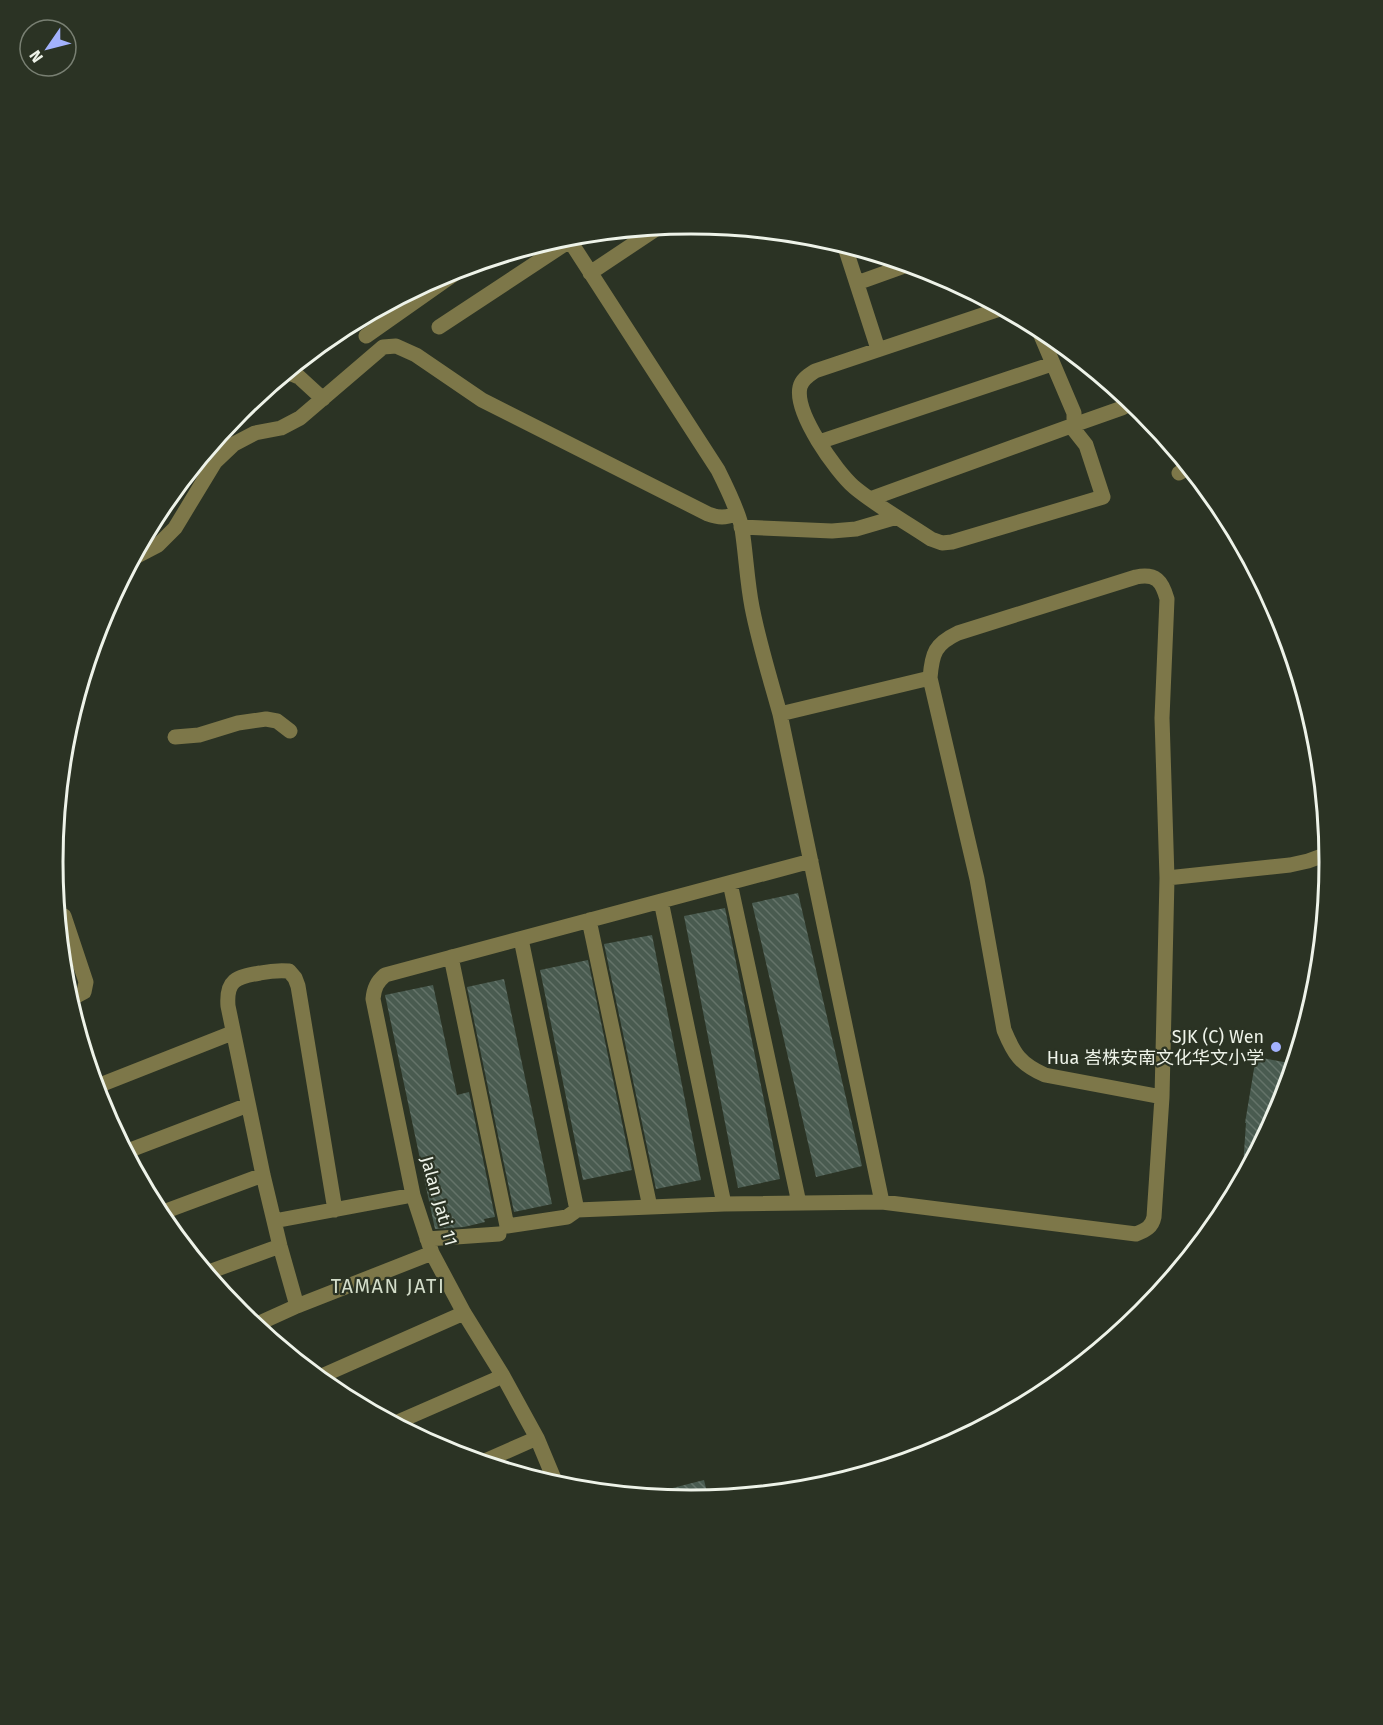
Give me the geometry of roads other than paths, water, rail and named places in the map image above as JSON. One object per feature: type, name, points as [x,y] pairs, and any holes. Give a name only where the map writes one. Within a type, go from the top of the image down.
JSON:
[{"type":"street","points":[[590,273],[646,235]]},
{"type":"street","points":[[578,244],[590,273],[718,470],[739,521],[752,607],[780,714],[882,1202]]},
{"type":"street","points":[[439,327],[560,248]]},
{"type":"street","points":[[847,253],[878,349]]},
{"type":"street","points":[[857,283],[898,268]]},
{"type":"street","points":[[366,336],[427,293]]},
{"type":"street","points":[[993,311],[878,349],[815,371],[807,376],[800,387],[800,398],[808,422],[819,442],[852,485],[897,517],[942,543],[1103,497],[1086,446],[1071,426]]},
{"type":"street","points":[[1043,342],[1074,413],[1074,422],[1071,426]]},
{"type":"street","points":[[145,552],[158,545],[175,528],[215,462],[234,444],[255,433],[281,428],[300,418],[383,347],[396,346],[416,355],[482,400],[718,518],[726,517],[739,521],[832,531],[856,529],[897,517]]},
{"type":"street","points":[[819,442],[1052,364]]},
{"type":"street","points":[[295,375],[323,399]]},
{"type":"street","points":[[870,499],[1124,407]]},
{"type":"street","points":[[811,861],[451,957],[507,1226],[567,1217],[577,1210],[724,1204],[882,1202],[1136,1234],[1153,1223],[1162,1097],[1167,879],[1162,718],[1167,599],[1158,580],[1146,575],[945,639],[937,648],[932,660],[930,678],[977,879],[1004,1030],[1011,1046],[1019,1059],[1031,1069],[1044,1075],[1162,1097]]},
{"type":"street","points":[[780,714],[930,678]]},
{"type":"street","points":[[175,737],[199,735],[238,723],[266,719],[277,721],[290,731]]},
{"type":"street","points":[[1167,879],[1290,865],[1320,856]]},
{"type":"street","points":[[730,883],[799,1203]]},
{"type":"street","points":[[661,901],[724,1204]]},
{"type":"street","points":[[589,920],[650,1207]]},
{"type":"street","points":[[67,932],[86,982],[84,992],[77,996]]},
{"type":"street","points":[[520,939],[577,1210]]},
{"type":"street","name":"Jalan Jati 11","points":[[451,957],[385,975],[378,982],[373,999],[413,1195],[430,1246],[465,1313],[537,1438],[553,1475]]},
{"type":"street","points":[[297,1306],[274,1221],[232,1032],[227,994],[231,984],[240,976],[279,970],[289,971],[295,978],[335,1210]]},
{"type":"street","points":[[103,1084],[232,1032]]},
{"type":"street","points":[[133,1149],[248,1105]]},
{"type":"street","points":[[168,1210],[263,1174]]},
{"type":"street","points":[[274,1221],[413,1195]]},
{"type":"street","points":[[263,1322],[430,1246],[499,1234]]},
{"type":"street","points":[[214,1270],[280,1246]]},
{"type":"street","points":[[327,1374],[465,1313]]},
{"type":"street","points":[[402,1420],[503,1376]]},
{"type":"street","points":[[490,1458],[537,1438]]},
{"type":"place","name":"SJK (C) Wen Hua 峇株安南文化华文小学","points":[[1276,1047]]},
{"type":"district","name":"TAMAN JATI","points":[[388,1286]]}]
